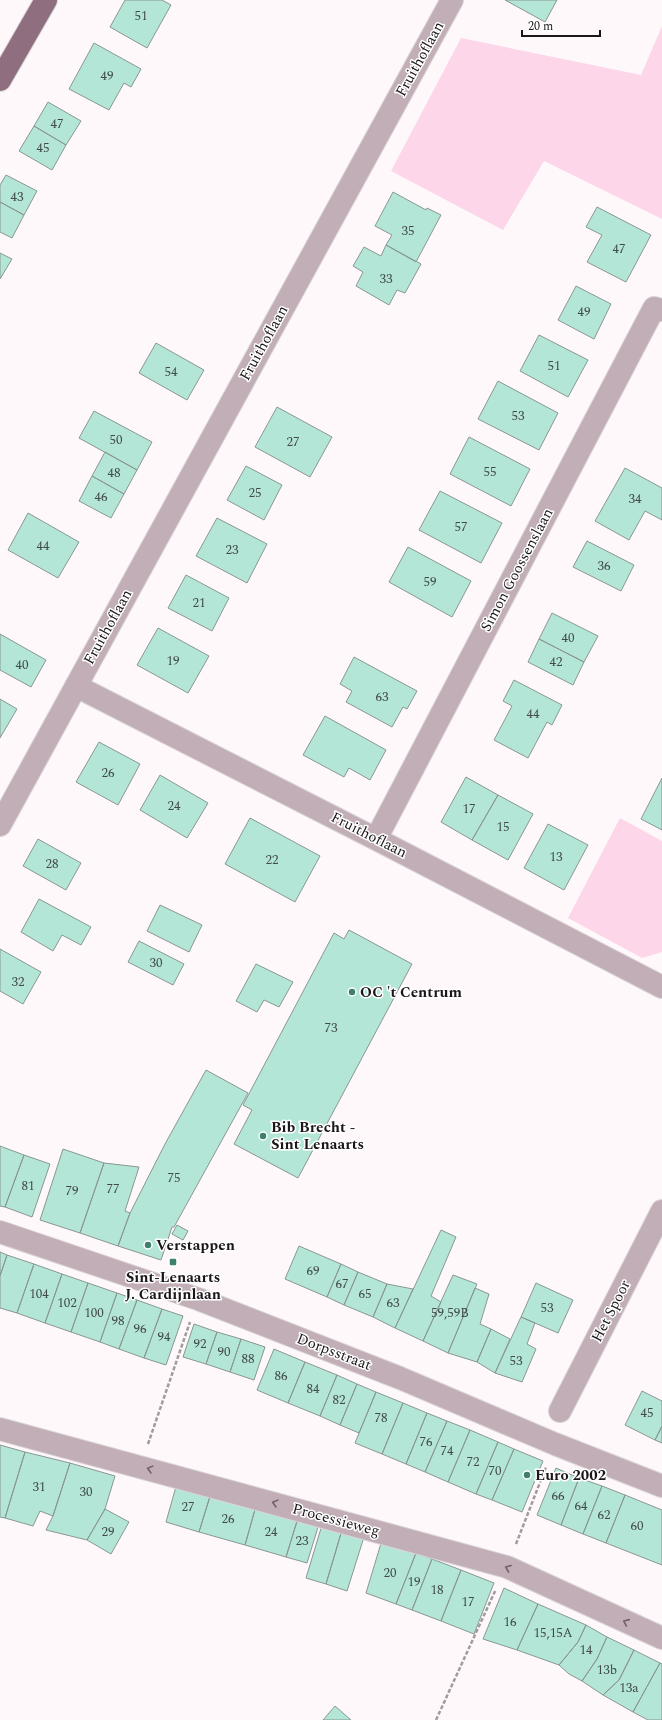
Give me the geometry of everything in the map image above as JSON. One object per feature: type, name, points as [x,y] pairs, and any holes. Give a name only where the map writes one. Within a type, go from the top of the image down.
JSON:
[{"type":"main road","points":[[0,80],[46,0]]},
{"type":"street","name":"Fruithoflaan","points":[[0,825],[452,0]]},
{"type":"street","name":"Simon Goossenslaan","points":[[376,839],[654,308],[662,310]]},
{"type":"street","name":"Fruithoflaan","points":[[76,686],[662,987]]},
{"type":"street","name":"Het Spoor","points":[[560,1411],[662,1211]]},
{"type":"street","name":"Dorpsstraat","points":[[0,1232],[198,1299],[400,1378],[555,1444],[662,1486]]},
{"type":"street","name":"Processieweg","points":[[0,1429],[507,1567],[662,1638]]},
{"type":"path","points":[[140,1466],[198,1299]]},
{"type":"shaded area","points":[[662,26],[662,219],[544,161],[503,230],[391,171],[461,38],[641,75]]},
{"type":"shaded area","points":[[620,818],[662,841],[662,952],[642,958],[568,918]]},
{"type":"building","points":[[125,0],[162,0],[171,5],[147,48],[110,27]]},
{"type":"building","points":[[505,0],[557,0],[545,22]]},
{"type":"building","points":[[94,43],[141,69],[131,87],[124,83],[109,110],[69,89]]},
{"type":"building","points":[[48,102],[81,121],[66,145],[34,126]]},
{"type":"building","points":[[34,126],[66,145],[52,170],[19,151]]},
{"type":"building","points":[[6,175],[37,191],[24,215],[0,202],[0,185]]},
{"type":"building","points":[[393,192],[426,210],[427,208],[441,215],[416,262],[386,245],[392,235],[375,226]]},
{"type":"building","points":[[0,202],[24,215],[12,238],[0,232]]},
{"type":"building","points":[[597,207],[651,235],[626,282],[587,262],[602,235],[586,227]]},
{"type":"building","points":[[386,245],[421,264],[405,293],[397,290],[389,305],[356,286],[363,272],[353,266],[364,247],[381,256]]},
{"type":"building","points":[[0,253],[12,259],[0,279]]},
{"type":"building","points":[[576,286],[611,304],[594,339],[558,320]]},
{"type":"building","points":[[539,335],[588,360],[568,397],[520,371]]},
{"type":"building","points":[[156,343],[204,370],[187,400],[139,373]]},
{"type":"building","points":[[498,381],[558,413],[539,450],[478,419]]},
{"type":"building","points":[[277,407],[332,437],[310,477],[255,447]]},
{"type":"building","points":[[94,411],[152,442],[137,470],[79,438]]},
{"type":"building","points":[[469,437],[530,469],[511,506],[450,474]]},
{"type":"building","points":[[105,452],[137,470],[124,494],[92,476]]},
{"type":"building","points":[[246,466],[282,485],[264,520],[227,500]]},
{"type":"building","points":[[625,468],[662,488],[662,520],[645,511],[629,540],[595,521]]},
{"type":"building","points":[[92,476],[124,494],[111,518],[79,501]]},
{"type":"building","points":[[440,491],[502,523],[481,563],[419,530]]},
{"type":"building","points":[[28,513],[79,542],[58,578],[8,550]]},
{"type":"building","points":[[217,518],[267,544],[247,583],[196,556]]},
{"type":"building","points":[[587,541],[634,565],[621,591],[573,567]]},
{"type":"building","points":[[408,547],[471,581],[452,617],[389,582]]},
{"type":"building","points":[[186,575],[229,598],[212,631],[168,608]]},
{"type":"building","points":[[552,613],[598,636],[584,662],[539,639]]},
{"type":"building","points":[[158,628],[209,656],[188,693],[137,665]]},
{"type":"building","points":[[0,634],[46,660],[31,687],[0,670]]},
{"type":"building","points":[[539,639],[584,662],[573,685],[528,662]]},
{"type":"building","points":[[354,657],[417,691],[407,709],[403,707],[392,727],[346,702],[352,691],[340,684]]},
{"type":"building","points":[[514,680],[562,705],[552,725],[547,722],[528,758],[494,740],[512,706],[503,701]]},
{"type":"building","points":[[0,699],[17,709],[0,738]]},
{"type":"building","points":[[325,716],[386,750],[370,780],[349,768],[344,777],[303,755]]},
{"type":"building","points":[[99,742],[140,764],[118,805],[76,782]]},
{"type":"building","points":[[160,775],[208,803],[187,838],[140,810]]},
{"type":"building","points":[[466,777],[498,795],[472,840],[441,822]]},
{"type":"building","points":[[662,778],[662,830],[641,819]]},
{"type":"building","points":[[498,795],[533,814],[508,860],[472,840]]},
{"type":"building","points":[[250,818],[320,856],[295,902],[225,864]]},
{"type":"building","points":[[548,824],[588,845],[564,890],[524,868]]},
{"type":"building","points":[[38,839],[81,863],[66,890],[23,866]]},
{"type":"building","points":[[39,899],[91,927],[81,945],[62,935],[53,951],[21,932]]},
{"type":"building","points":[[160,905],[202,925],[189,952],[147,931]]},
{"type":"building","points":[[349,930],[412,964],[298,1178],[234,1144],[252,1110],[243,1105],[334,933],[344,939]]},
{"type":"building","points":[[139,941],[184,964],[173,985],[128,962]]},
{"type":"building","points":[[0,949],[41,972],[23,1004],[0,991]]},
{"type":"building","points":[[256,964],[293,982],[279,1007],[264,1000],[257,1012],[236,1001]]},
{"type":"building","points":[[206,1070],[248,1093],[174,1227],[172,1227],[161,1260],[118,1246],[130,1213],[165,1144]]},
{"type":"building","points":[[0,1146],[24,1155],[5,1207],[0,1206]]},
{"type":"building","points":[[63,1149],[104,1163],[80,1233],[40,1220]]},
{"type":"building","points":[[24,1155],[50,1164],[32,1217],[5,1207]]},
{"type":"building","points":[[104,1163],[139,1167],[125,1211],[130,1213],[118,1246],[80,1233]]},
{"type":"building","points":[[177,1225],[188,1231],[183,1240],[172,1234]]},
{"type":"building","points":[[441,1230],[456,1237],[431,1296],[441,1302],[423,1341],[395,1328]]},
{"type":"building","points":[[299,1246],[341,1264],[327,1297],[285,1279]]},
{"type":"building","points":[[0,1252],[7,1255],[0,1276]]},
{"type":"building","points":[[7,1255],[34,1264],[17,1313],[0,1308],[0,1276]]},
{"type":"building","points":[[34,1264],[62,1274],[45,1323],[17,1313]]},
{"type":"building","points":[[341,1264],[358,1272],[344,1305],[327,1297]]},
{"type":"building","points":[[358,1272],[387,1284],[373,1317],[344,1305]]},
{"type":"building","points":[[62,1274],[88,1283],[71,1332],[45,1323]]},
{"type":"building","points":[[453,1275],[477,1284],[448,1353],[423,1341]]},
{"type":"building","points":[[88,1283],[117,1293],[100,1342],[71,1332]]},
{"type":"building","points":[[536,1283],[573,1300],[558,1333],[521,1317]]},
{"type":"building","points":[[387,1284],[413,1289],[395,1328],[373,1317]]},
{"type":"building","points":[[475,1288],[489,1294],[480,1324],[491,1329],[477,1362],[448,1353]]},
{"type":"building","points":[[117,1293],[137,1300],[119,1349],[100,1342]]},
{"type":"building","points":[[137,1300],[162,1309],[144,1358],[119,1349]]},
{"type":"building","points":[[162,1309],[183,1316],[166,1365],[144,1358]]},
{"type":"building","points":[[521,1317],[535,1323],[527,1344],[536,1349],[522,1382],[495,1373]]},
{"type":"building","points":[[194,1324],[217,1332],[206,1364],[183,1357]]},
{"type":"building","points":[[491,1329],[510,1339],[495,1373],[477,1362]]},
{"type":"building","points":[[217,1332],[241,1339],[230,1372],[206,1364]]},
{"type":"building","points":[[241,1339],[265,1347],[254,1380],[230,1372]]},
{"type":"building","points":[[274,1349],[305,1362],[288,1403],[257,1390]]},
{"type":"building","points":[[305,1362],[337,1375],[320,1416],[288,1403]]},
{"type":"building","points":[[337,1375],[357,1384],[340,1425],[320,1416]]},
{"type":"building","points":[[357,1384],[376,1392],[359,1433],[340,1425]]},
{"type":"building","points":[[642,1391],[662,1401],[662,1426],[655,1440],[625,1425]]},
{"type":"building","points":[[376,1392],[403,1403],[382,1454],[355,1443]]},
{"type":"building","points":[[403,1403],[427,1413],[406,1464],[382,1454]]},
{"type":"building","points":[[427,1413],[447,1421],[425,1472],[406,1464]]},
{"type":"building","points":[[447,1421],[470,1430],[448,1482],[425,1472]]},
{"type":"building","points":[[662,1426],[662,1443],[655,1440]]},
{"type":"building","points":[[470,1430],[498,1442],[476,1494],[448,1482]]},
{"type":"building","points":[[498,1442],[514,1449],[492,1500],[476,1494]]},
{"type":"building","points":[[0,1445],[25,1452],[5,1518],[0,1517]]},
{"type":"building","points":[[514,1449],[543,1461],[522,1512],[492,1500]]},
{"type":"building","points":[[25,1452],[70,1463],[53,1516],[40,1511],[33,1526],[5,1518]]},
{"type":"building","points":[[70,1463],[115,1476],[105,1509],[87,1540],[46,1530],[53,1516]]},
{"type":"building","points":[[556,1468],[579,1478],[561,1525],[537,1515]]},
{"type":"building","points":[[579,1478],[602,1486],[583,1534],[561,1525]]},
{"type":"building","points":[[177,1483],[211,1493],[199,1532],[166,1522]]},
{"type":"building","points":[[602,1486],[625,1495],[606,1543],[583,1534]]},
{"type":"building","points":[[211,1493],[256,1506],[245,1545],[199,1532]]},
{"type":"building","points":[[625,1495],[662,1510],[662,1565],[606,1543]]},
{"type":"building","points":[[256,1506],[298,1518],[286,1557],[245,1545]]},
{"type":"building","points":[[105,1509],[129,1522],[111,1554],[87,1540]]},
{"type":"building","points":[[298,1518],[319,1524],[307,1563],[286,1557]]},
{"type":"building","points":[[322,1525],[342,1530],[326,1584],[306,1578]]},
{"type":"building","points":[[342,1530],[364,1537],[347,1591],[326,1584]]},
{"type":"building","points":[[382,1540],[416,1553],[396,1604],[366,1593]]},
{"type":"building","points":[[416,1553],[432,1559],[412,1610],[396,1604]]},
{"type":"building","points":[[432,1559],[461,1570],[441,1621],[412,1610]]},
{"type":"building","points":[[461,1570],[494,1583],[474,1634],[441,1621]]},
{"type":"building","points":[[504,1588],[538,1604],[517,1650],[483,1639]]},
{"type":"building","points":[[538,1604],[586,1625],[578,1642],[559,1665],[517,1650]]},
{"type":"building","points":[[586,1625],[607,1637],[597,1659],[582,1681],[569,1674],[559,1665],[578,1642]]},
{"type":"building","points":[[607,1637],[634,1650],[619,1680],[603,1695],[582,1681],[597,1659]]},
{"type":"building","points":[[634,1650],[660,1663],[633,1712],[603,1695],[619,1680]]},
{"type":"building","points":[[660,1663],[662,1664],[662,1720],[648,1720],[633,1712]]},
{"type":"building","points":[[335,1706],[351,1720],[323,1720]]},
{"type":"place","name":"OC 't Centrum","points":[[352,992]]},
{"type":"place","name":"Bib Brecht - Sint Lenaarts","points":[[263,1136]]},
{"type":"place","name":"Verstappen","points":[[148,1245]]},
{"type":"place","name":"Sint-Lenaarts J. Cardijnlaan","points":[[173,1262]]},
{"type":"place","name":"Euro 2002","points":[[527,1475]]}]
